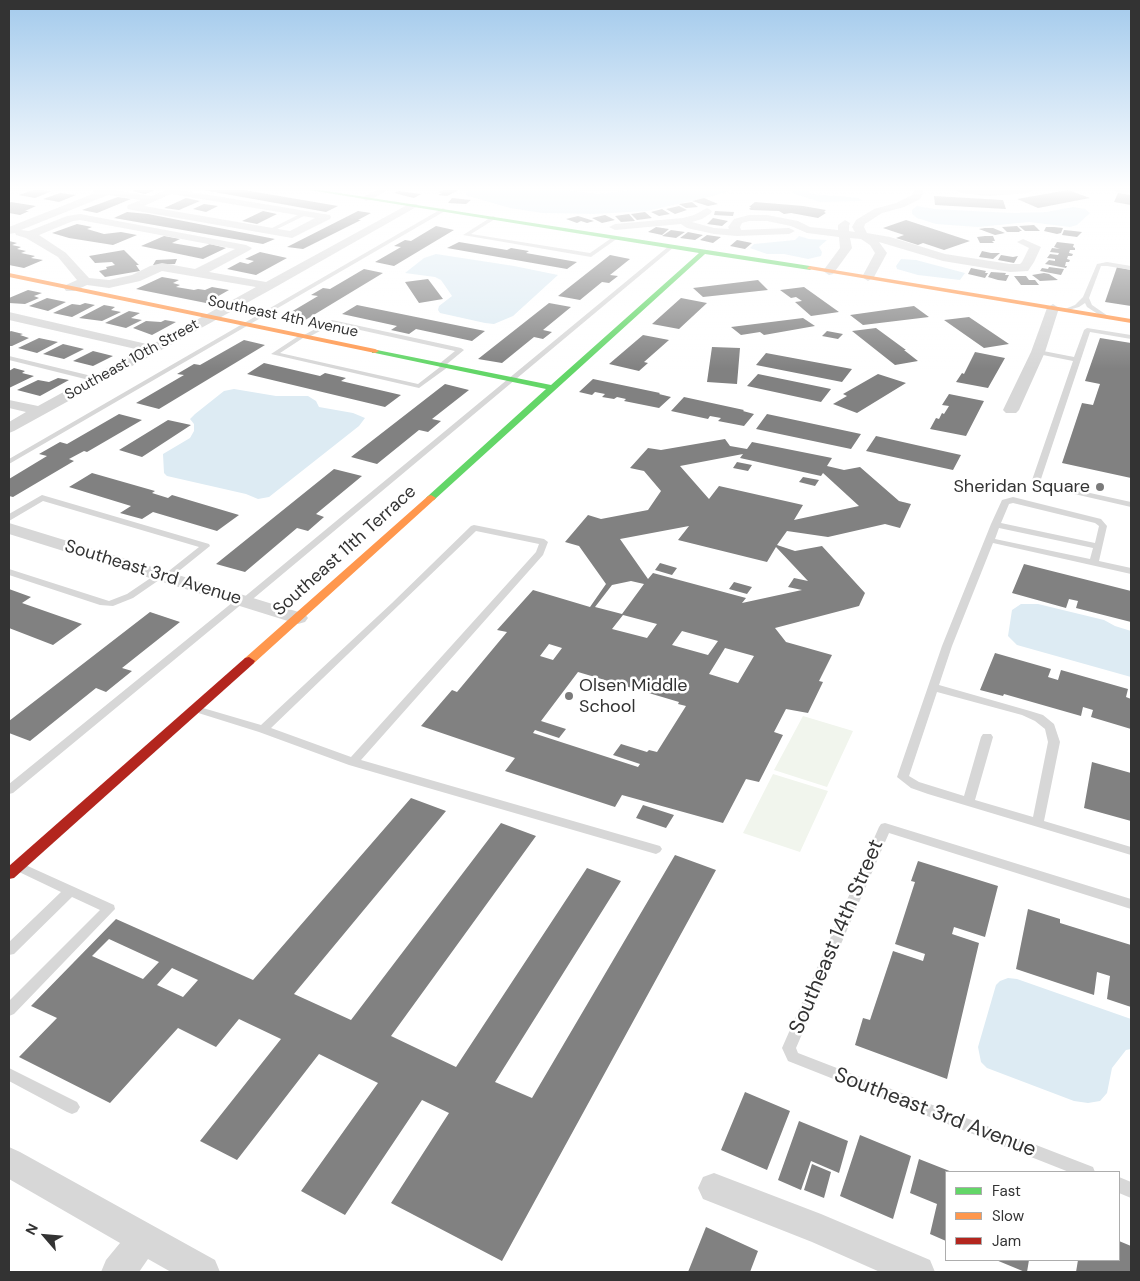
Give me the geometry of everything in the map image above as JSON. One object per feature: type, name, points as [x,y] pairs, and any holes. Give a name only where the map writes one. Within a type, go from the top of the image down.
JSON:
[{"type":"street","points":[[54,250],[62,255],[85,281]]},
{"type":"street","points":[[197,273],[243,250]]},
{"type":"street","name":"Southeast 10th Street","points":[[9,428],[334,250]]},
{"type":"street","points":[[688,250],[868,277],[1131,321]]},
{"type":"street","points":[[829,271],[845,250]]},
{"type":"street","points":[[868,277],[881,253],[879,250]]},
{"type":"street","points":[[920,250],[943,257],[1010,268],[1024,268],[1034,250]]},
{"type":"street","points":[[963,261],[970,250]]},
{"type":"street","name":"Southeast 11th Terrace","points":[[13,870],[298,618],[702,252]]},
{"type":"street","points":[[70,288],[85,281],[109,284],[136,278],[154,269],[162,268],[268,286]]},
{"type":"street","name":"Southeast 4th Avenue","points":[[9,275],[551,388]]},
{"type":"street","points":[[1010,410],[1038,352],[1053,308]]},
{"type":"street","points":[[9,316],[152,349]]},
{"type":"street","points":[[9,404],[39,411]]},
{"type":"street","name":"Southeast 3rd Avenue","points":[[9,526],[298,618]]},
{"type":"street","points":[[9,1162],[143,1240],[203,1272]]},
{"type":"street","points":[[714,1188],[821,1230],[918,1272]]},
{"type":"street","points":[[118,1272],[143,1240]]},
{"type":"lane","points":[[9,462],[374,250]]},
{"type":"lane","points":[[558,250],[591,255],[597,250]]},
{"type":"lane","points":[[9,790],[668,250]]},
{"type":"lane","points":[[1067,310],[1077,306],[1086,298],[1098,265],[1107,264],[1131,268]]},
{"type":"lane","points":[[1086,298],[1089,306],[1106,317]]},
{"type":"lane","points":[[332,322],[461,350],[420,386],[274,354],[304,337],[332,322]]},
{"type":"lane","points":[[1131,338],[1087,330],[1035,483],[1131,504]]},
{"type":"lane","points":[[1038,352],[1076,359]]},
{"type":"lane","points":[[9,358],[97,380]]},
{"type":"lane","points":[[9,526],[42,498],[206,546],[130,596],[110,604],[9,572]]},
{"type":"lane","points":[[1094,563],[1103,526],[1098,521],[1012,500],[1004,502],[933,687],[903,776],[916,785],[1131,851]]},
{"type":"lane","points":[[995,524],[1098,546]]},
{"type":"lane","points":[[263,729],[474,528],[544,542],[540,553],[353,762]]},
{"type":"lane","points":[[989,540],[1131,572]]},
{"type":"lane","points":[[933,687],[1026,713],[1039,718],[1050,727],[1054,742],[1038,823]]},
{"type":"lane","points":[[195,709],[263,729],[353,762],[656,849]]},
{"type":"lane","points":[[968,802],[987,737]]},
{"type":"lane","name":"Southeast 14th Street","points":[[789,1048],[885,827],[1131,904]]},
{"type":"lane","points":[[9,1010],[109,909],[70,891],[13,870]]},
{"type":"lane","points":[[9,950],[70,891]]},
{"type":"lane","name":"Southeast 3rd Avenue","points":[[789,1048],[793,1057],[1084,1171]]},
{"type":"lane","points":[[9,1074],[72,1107]]},
{"type":"shaded area","points":[[755,250],[821,250],[822,252],[821,256],[808,259],[784,254],[767,254]]},
{"type":"shaded area","points":[[436,254],[558,275],[513,316],[494,324],[485,323],[440,313],[438,310],[439,306],[452,296],[441,280],[435,277],[405,273],[424,258]]},
{"type":"shaded area","points":[[901,259],[916,260],[965,273],[960,280],[918,275],[897,269],[896,266]]},
{"type":"shaded area","points":[[234,389],[276,396],[308,396],[316,401],[319,407],[353,413],[365,418],[359,426],[269,497],[258,499],[246,494],[167,476],[164,473],[163,454],[190,438],[194,431],[194,424],[190,419],[195,414],[224,391]]},
{"type":"shaded area","points":[[1021,604],[1038,604],[1104,620],[1131,631],[1131,677],[1017,645],[1008,636],[1012,610]]},
{"type":"shaded area","points":[[803,716],[853,731],[827,787],[774,770]]},
{"type":"shaded area","points":[[773,774],[828,791],[800,852],[743,833]]},
{"type":"shaded area","points":[[1008,978],[1017,979],[1131,1019],[1131,1049],[1126,1050],[1112,1068],[1107,1093],[1100,1101],[1088,1103],[1074,1101],[987,1068],[981,1062],[978,1047],[996,985]]},
{"type":"building","points":[[9,250],[26,251],[21,253],[35,256],[31,258],[43,260],[24,268],[9,265]]},
{"type":"building","points":[[124,250],[139,265],[136,265],[140,271],[105,277],[99,271],[115,265],[112,262],[95,263],[89,256]]},
{"type":"building","points":[[159,250],[222,250],[203,259]]},
{"type":"building","points":[[396,250],[421,250],[394,266],[375,262]]},
{"type":"building","points":[[457,250],[522,250],[529,251],[526,253],[577,262],[567,269]]},
{"type":"building","points":[[1051,250],[1075,250],[1070,250],[1069,253],[1073,254],[1068,256],[1067,259],[1070,260],[1066,262],[1066,268],[1045,264],[1049,260],[1055,261],[1055,259],[1047,258],[1050,254],[1058,255],[1059,253],[1050,252]]},
{"type":"building","points":[[982,251],[1000,253],[993,259],[979,257]]},
{"type":"building","points":[[260,252],[287,258],[256,275],[227,269],[240,262],[248,264],[254,261],[245,259]]},
{"type":"building","points":[[610,255],[630,259],[610,275],[618,276],[609,283],[602,282],[580,300],[558,296]]},
{"type":"building","points":[[1001,255],[1018,256],[1014,263],[998,260]]},
{"type":"building","points":[[177,259],[175,264],[153,265],[156,260]]},
{"type":"building","points":[[1049,267],[1064,269],[1061,275],[1040,271],[1042,268],[1048,269]]},
{"type":"building","points":[[1117,267],[1131,270],[1131,306],[1105,302]]},
{"type":"building","points":[[971,268],[988,273],[985,278],[968,274]]},
{"type":"building","points":[[364,269],[383,273],[302,322],[281,318],[318,296],[311,295],[323,288],[330,289]]},
{"type":"building","points":[[991,272],[1009,275],[1006,281],[998,280],[988,277]]},
{"type":"building","points":[[1044,273],[1058,280],[1040,281],[1032,275]]},
{"type":"building","points":[[1014,276],[1026,276],[1029,280],[1035,280],[1039,285],[1021,285]]},
{"type":"building","points":[[162,277],[179,280],[173,283],[180,285],[176,287],[205,290],[212,287],[229,290],[206,303],[136,289]]},
{"type":"building","points":[[428,279],[443,299],[419,303],[405,282]]},
{"type":"building","points":[[758,280],[768,290],[703,297],[693,288]]},
{"type":"building","points":[[804,287],[839,312],[811,316],[795,302],[802,301],[796,297],[791,298],[780,290]]},
{"type":"building","points":[[28,290],[42,293],[34,296],[39,298],[25,304],[9,303],[9,298]]},
{"type":"building","points":[[47,298],[66,302],[48,311],[29,306]]},
{"type":"building","points":[[681,298],[707,303],[679,329],[652,324]]},
{"type":"building","points":[[85,303],[95,305],[72,317],[53,313],[72,304],[80,305]]},
{"type":"building","points":[[549,303],[571,307],[543,330],[552,332],[543,339],[534,337],[502,363],[478,359]]},
{"type":"building","points":[[104,305],[115,307],[111,310],[121,312],[102,321],[79,318]]},
{"type":"building","points":[[357,305],[485,331],[472,341],[416,329],[409,334],[391,330],[397,326],[342,314]]},
{"type":"building","points":[[914,306],[929,317],[863,325],[850,315]]},
{"type":"building","points":[[129,311],[140,313],[131,318],[142,320],[126,328],[105,323]]},
{"type":"building","points":[[969,317],[1009,344],[984,348],[944,320]]},
{"type":"building","points":[[803,318],[815,326],[764,335],[760,332],[741,335],[731,327]]},
{"type":"building","points":[[165,320],[176,322],[152,335],[133,328],[146,321],[161,322]]},
{"type":"building","points":[[876,328],[918,361],[895,365],[852,331]]},
{"type":"building","points":[[827,331],[843,334],[838,339],[822,336]]},
{"type":"building","points":[[9,332],[23,334],[20,335],[29,338],[9,346]]},
{"type":"building","points":[[643,335],[669,340],[644,362],[648,363],[639,371],[609,364]]},
{"type":"building","points":[[39,338],[58,342],[37,353],[18,348]]},
{"type":"building","points":[[1100,338],[1131,343],[1131,478],[1062,463],[1082,403],[1093,405],[1100,384],[1085,381]]},
{"type":"building","points":[[244,340],[265,345],[159,409],[136,403],[184,375],[177,374],[194,364],[200,365]]},
{"type":"building","points":[[63,344],[84,349],[64,359],[43,354]]},
{"type":"building","points":[[712,347],[740,348],[737,384],[707,382]]},
{"type":"building","points":[[93,351],[113,356],[93,366],[73,361]]},
{"type":"building","points":[[975,352],[1005,358],[988,388],[956,382],[962,373],[964,374]]},
{"type":"building","points":[[766,353],[852,369],[842,382],[756,365]]},
{"type":"building","points":[[264,363],[320,376],[325,373],[346,378],[341,381],[401,395],[385,407],[247,374]]},
{"type":"building","points":[[14,368],[25,371],[22,373],[34,376],[9,388],[9,371]]},
{"type":"building","points":[[758,374],[831,389],[821,402],[747,386]]},
{"type":"building","points":[[878,374],[906,383],[857,413],[833,404],[847,396],[843,394]]},
{"type":"building","points":[[58,378],[69,380],[40,396],[17,390],[38,380],[49,382]]},
{"type":"building","points":[[593,379],[671,397],[659,408],[624,401],[626,399],[617,397],[614,399],[602,397],[605,394],[595,392],[592,395],[579,392]]},
{"type":"building","points":[[445,384],[469,390],[432,419],[441,421],[428,432],[419,430],[377,464],[351,457]]},
{"type":"building","points":[[949,394],[984,401],[966,436],[930,429],[936,418],[939,419],[949,406],[942,405]]},
{"type":"building","points":[[684,397],[744,410],[754,414],[744,426],[718,421],[721,418],[710,416],[708,419],[671,411]]},
{"type":"building","points":[[119,414],[142,420],[87,452],[84,451],[69,459],[74,461],[13,497],[9,496],[9,479],[47,456],[39,454],[60,442],[67,444]]},
{"type":"building","points":[[767,414],[861,434],[851,449],[756,429]]},
{"type":"building","points":[[168,420],[191,425],[142,457],[119,450]]},
{"type":"building","points":[[876,436],[961,455],[953,470],[866,451]]},
{"type":"building","points":[[725,439],[730,446],[747,449],[752,442],[832,458],[827,466],[844,470],[860,467],[899,501],[911,504],[900,528],[885,524],[828,537],[787,531],[777,545],[795,551],[822,546],[865,593],[859,606],[775,628],[786,642],[832,655],[819,681],[823,682],[808,713],[786,709],[774,732],[783,735],[759,782],[746,779],[723,823],[622,795],[615,807],[505,771],[515,758],[421,726],[452,690],[457,692],[507,632],[497,630],[533,590],[590,607],[606,584],[579,546],[565,542],[588,515],[601,519],[648,510],[661,491],[644,471],[630,468],[648,448],[661,450]],"holes":[[[743,454],[740,458],[821,476],[823,473],[859,506],[794,520],[803,505],[719,486],[709,499],[680,466]],[[689,526],[678,540],[767,562],[776,547],[808,581],[794,578],[788,587],[802,590],[742,603],[746,598],[653,573],[648,579],[620,539]],[[631,581],[644,584],[622,614],[595,607],[612,585]],[[623,615],[657,624],[647,638],[612,629]],[[682,631],[718,641],[708,655],[672,645]],[[549,644],[562,648],[553,660],[540,656]],[[725,648],[754,656],[738,683],[709,674]],[[578,672],[679,702],[678,704],[686,706],[657,752],[649,750],[647,752],[621,744],[613,755],[640,764],[638,767],[533,733],[535,730],[559,738],[566,729],[541,721]]]},
{"type":"building","points":[[737,462],[752,465],[748,471],[733,468]]},
{"type":"building","points":[[334,469],[362,476],[316,514],[324,517],[308,531],[297,528],[245,572],[216,564]]},
{"type":"building","points":[[92,473],[155,491],[152,493],[168,498],[172,495],[239,515],[217,531],[153,512],[142,519],[120,513],[131,506],[69,487]]},
{"type":"building","points":[[803,477],[819,480],[815,486],[799,482]]},
{"type":"building","points":[[660,563],[677,568],[672,575],[655,570]]},
{"type":"building","points":[[1024,564],[1131,591],[1131,622],[1076,608],[1078,601],[1069,599],[1066,608],[1012,593]]},
{"type":"building","points":[[734,582],[752,587],[747,594],[729,589]]},
{"type":"building","points":[[9,589],[31,597],[22,603],[82,624],[53,645],[9,628]]},
{"type":"building","points":[[150,612],[180,622],[122,668],[132,671],[106,692],[96,688],[30,741],[9,733],[9,721]]},
{"type":"building","points":[[995,653],[1051,669],[1048,677],[1058,680],[1061,670],[1128,689],[1126,697],[1131,699],[1131,729],[1091,717],[1093,710],[1083,707],[1081,716],[1004,694],[1003,696],[980,690]]},
{"type":"building","points":[[1092,762],[1131,773],[1131,821],[1084,808]]},
{"type":"building","points":[[411,798],[446,811],[294,994],[351,1020],[501,823],[536,836],[391,1036],[456,1067],[587,868],[621,881],[495,1082],[532,1098],[675,855],[716,870],[502,1261],[391,1203],[449,1113],[422,1100],[345,1215],[301,1191],[378,1083],[319,1054],[237,1160],[200,1141],[281,1039],[239,1019],[216,1047],[178,1028],[110,1103],[19,1057],[57,1018],[31,1006],[116,919],[253,980]],"holes":[[[109,939],[159,962],[143,979],[92,956]],[[172,968],[198,980],[183,997],[157,985]]]},
{"type":"building","points":[[643,805],[674,815],[666,828],[636,818]]},
{"type":"building","points":[[918,861],[998,886],[985,937],[954,927],[952,934],[979,943],[947,1079],[855,1045],[863,1018],[870,1020],[893,951],[923,961],[925,954],[895,944],[915,882],[911,881]]},
{"type":"building","points":[[1028,909],[1060,919],[1060,923],[1131,945],[1131,1007],[1107,999],[1110,976],[1097,972],[1094,995],[1016,969]]},
{"type":"building","points":[[745,1092],[790,1111],[767,1170],[721,1150]]},
{"type":"building","points":[[799,1121],[848,1141],[839,1173],[811,1161],[801,1190],[778,1180]]},
{"type":"building","points":[[860,1135],[911,1156],[893,1219],[840,1196]]},
{"type":"building","points":[[919,1159],[949,1171],[945,1171],[945,1241],[930,1234],[937,1204],[910,1193]]},
{"type":"building","points":[[812,1164],[831,1172],[824,1198],[804,1190]]},
{"type":"building","points":[[706,1227],[758,1251],[750,1272],[688,1272]]},
{"type":"building","points":[[1120,1241],[1131,1246],[1131,1272],[1076,1272],[1078,1261],[1120,1261]]},
{"type":"building","points":[[998,1261],[1029,1261],[1027,1272]]},
{"type":"traffic: fast","points":[[694,250],[810,268]]},
{"type":"traffic: fast","points":[[431,498],[703,252]]},
{"type":"traffic: fast","points":[[375,351],[551,388]]},
{"type":"traffic: slow","points":[[810,268],[1131,321]]},
{"type":"traffic: slow","points":[[9,275],[375,351]]},
{"type":"traffic: slow","points":[[249,661],[431,498]]},
{"type":"traffic: jam","points":[[9,874],[249,661]]},
{"type":"place","name":"Sheridan Square","points":[[1100,487]]},
{"type":"place","name":"Olsen Middle School","points":[[569,696]]}]
